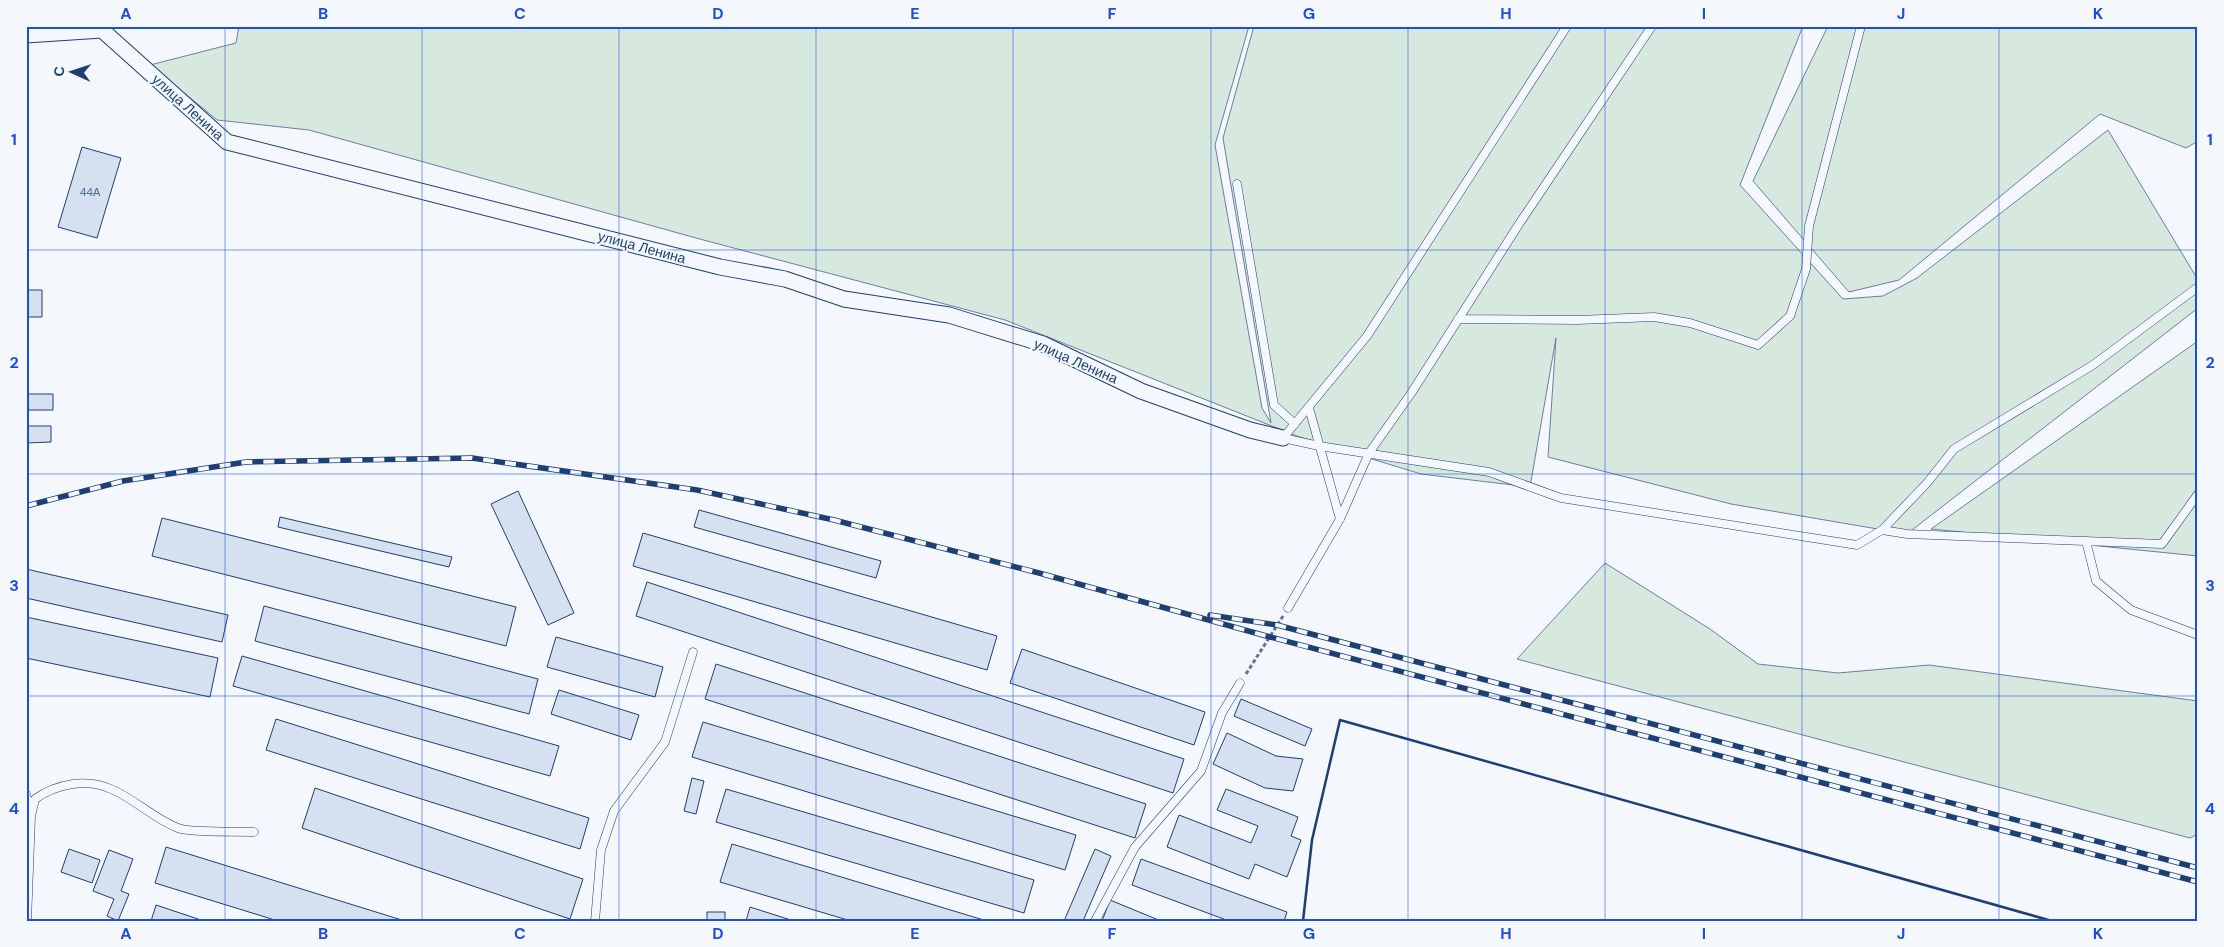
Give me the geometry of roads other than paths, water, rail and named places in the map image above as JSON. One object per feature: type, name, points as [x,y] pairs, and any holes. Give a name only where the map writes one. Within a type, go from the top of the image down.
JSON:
[{"type":"street","name":"улица Ленина","points":[[26,35],[102,30],[227,142],[720,267],[784,279],[844,299],[949,315],[1043,344],[1141,391],[1250,430],[1283,438]]},
{"type":"lane","points":[[1567,26],[1367,336],[1283,438],[1319,446],[1488,472],[1561,498],[1857,545],[1882,530],[1927,483],[1954,449],[2093,365],[2198,287]]},
{"type":"lane","points":[[1288,608],[1340,519],[1369,453],[1412,392],[1458,319],[1652,26]]},
{"type":"lane","points":[[1458,319],[1577,320],[1654,317],[1690,323],[1758,345],[1790,316],[1806,269],[1809,226],[1860,26]]},
{"type":"lane","points":[[1238,184],[1274,405],[1295,424]]},
{"type":"lane","points":[[1309,408],[1340,519]]},
{"type":"lane","points":[[1882,530],[1907,534],[2162,544],[2198,494]]},
{"type":"lane","points":[[2086,541],[2096,581],[2132,610],[2198,635]]},
{"type":"lane","points":[[595,921],[601,850],[614,811],[665,742],[693,652]]},
{"type":"lane","points":[[1096,921],[1135,847],[1200,771],[1222,713],[1240,683]]},
{"type":"lane","points":[[27,921],[31,816],[35,800],[46,791],[61,785],[84,784],[110,788],[179,828],[254,832]]},
{"type":"lane","points":[[26,794],[31,816]]},
{"type":"railway","points":[[26,506],[123,481],[246,462],[472,458],[697,490],[834,520],[1039,573],[1270,637],[2198,882]]},
{"type":"railway","points":[[1210,615],[1277,625],[2198,868]]}]
